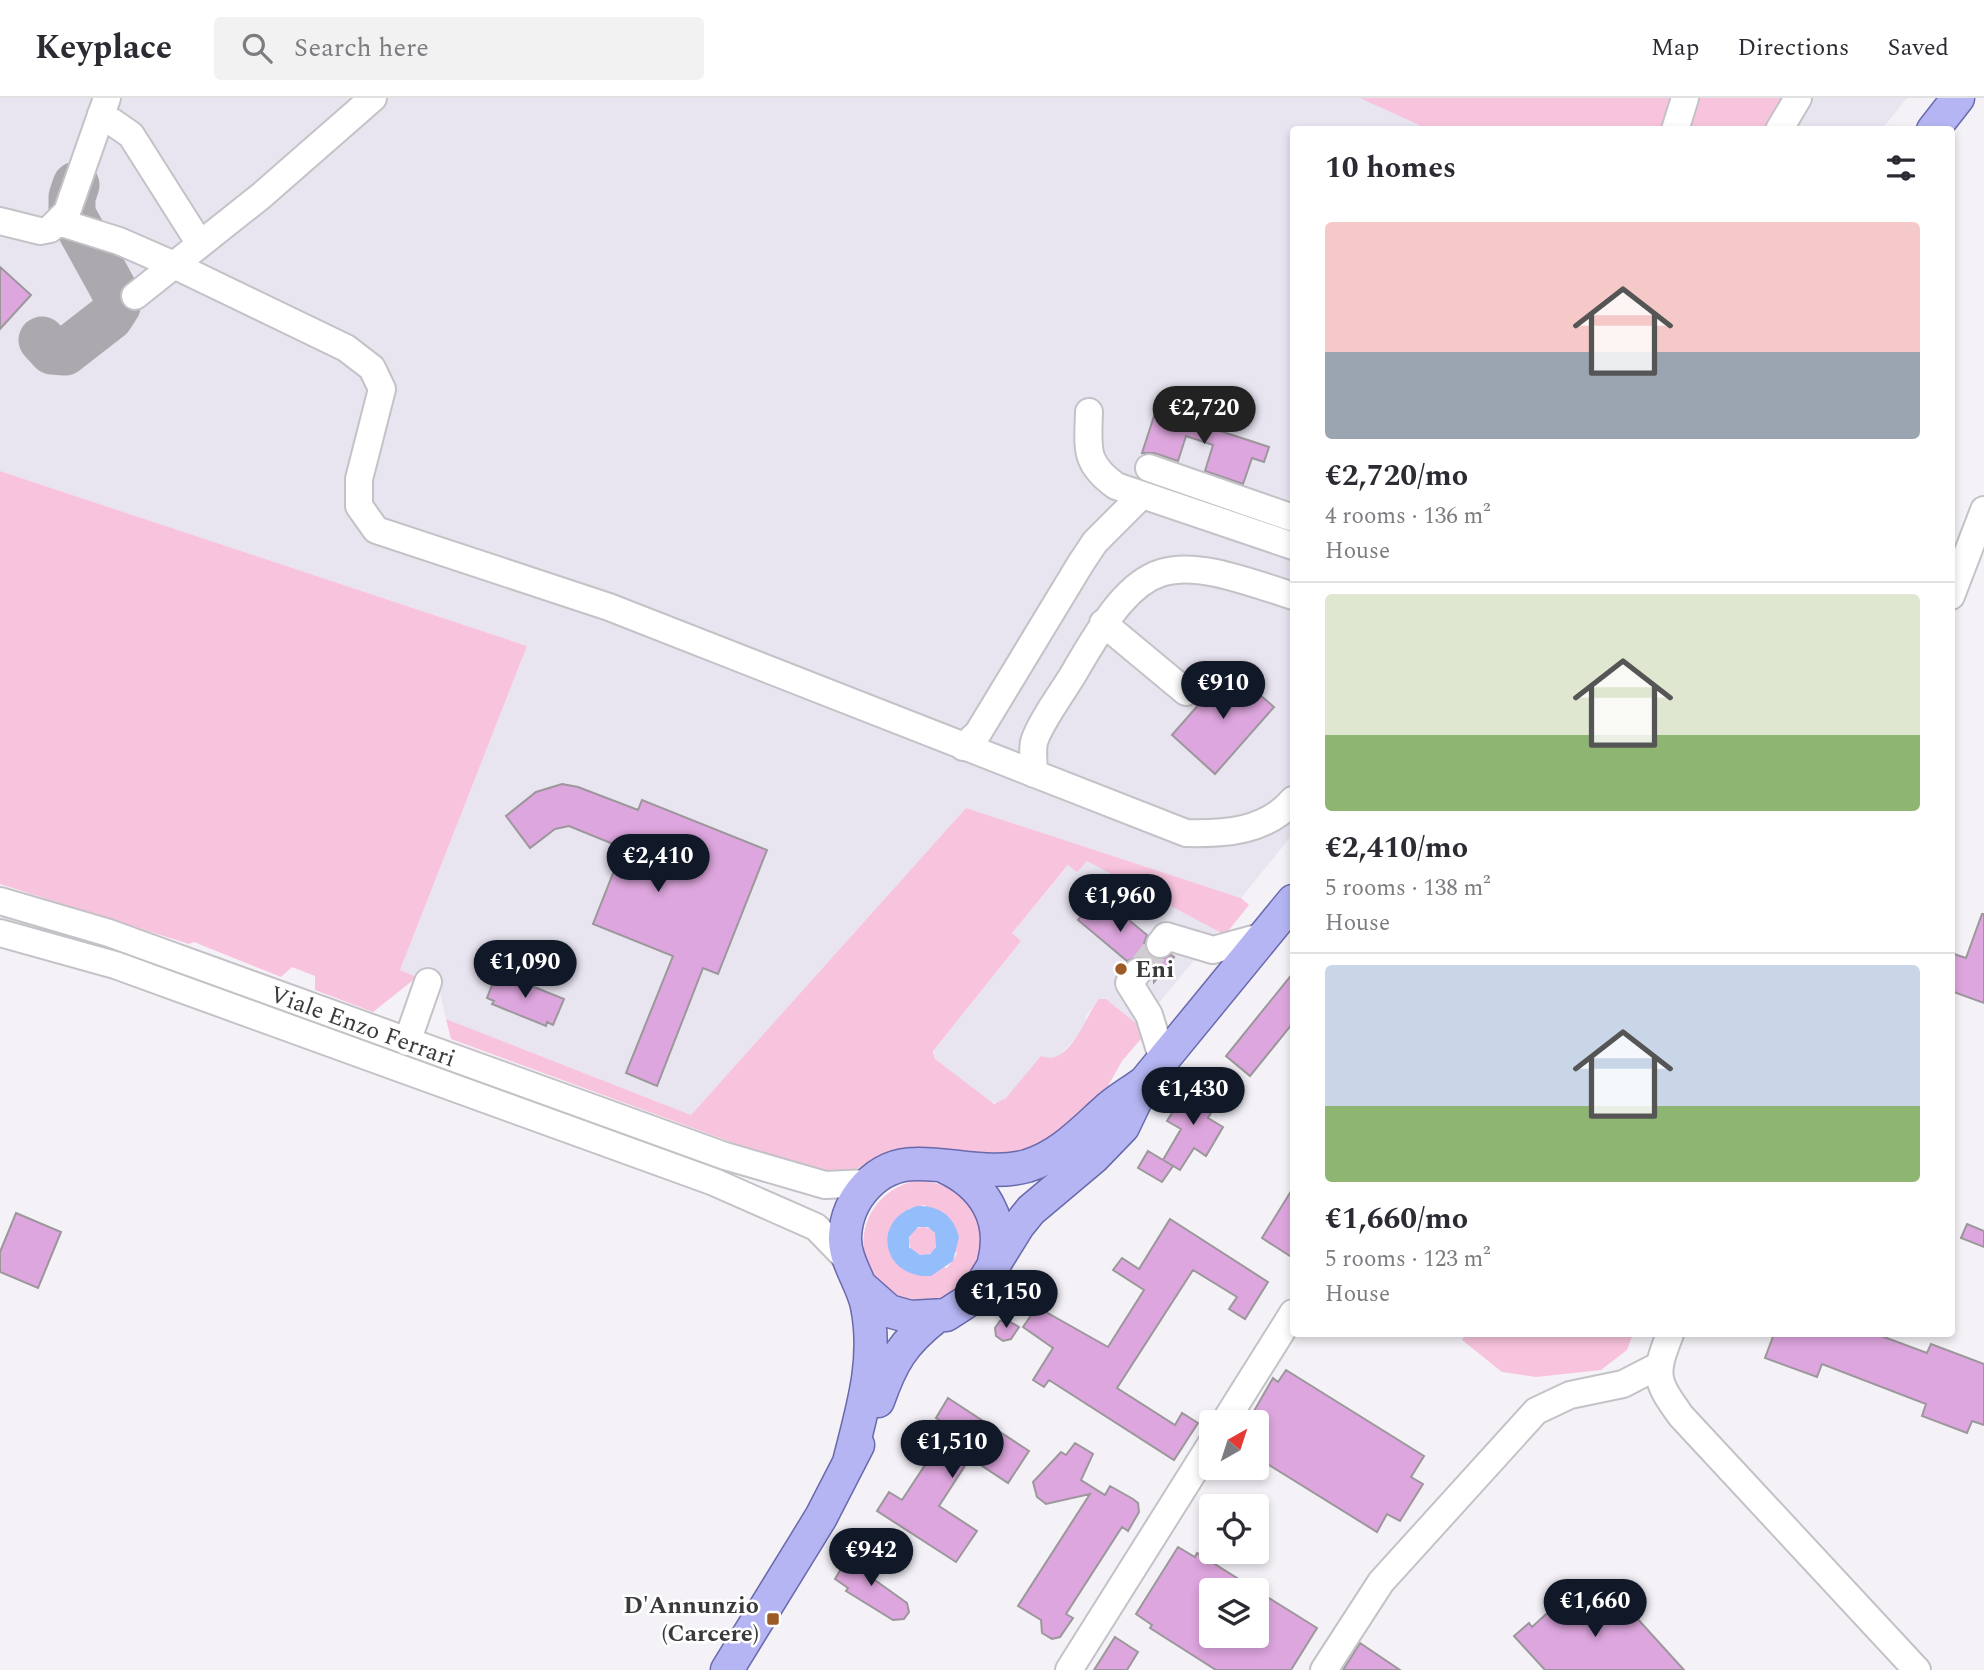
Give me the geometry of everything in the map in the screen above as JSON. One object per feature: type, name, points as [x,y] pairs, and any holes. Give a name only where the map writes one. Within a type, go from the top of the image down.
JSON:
[{"type":"main road","points":[[1936,126],[1958,98]]},
{"type":"main road","points":[[727,1670],[821,1517],[871,1419],[893,1361],[905,1342],[936,1317],[959,1308],[974,1297],[1031,1210],[1094,1157],[1123,1128],[1153,1072],[1290,905]]},
{"type":"main road","points":[[849,1462],[871,1375],[872,1339],[845,1237],[856,1198],[868,1183],[884,1172],[914,1163],[1004,1169],[1026,1166],[1050,1156],[1072,1143],[1105,1111],[1153,1072]]},
{"type":"main road","points":[[945,1167],[961,1174],[986,1199],[997,1232],[992,1267]]},
{"type":"main road","points":[[856,1274],[888,1311],[911,1317],[936,1317]]},
{"type":"street","points":[[135,296],[373,98]]},
{"type":"street","points":[[1676,126],[1685,98]]},
{"type":"street","points":[[1781,126],[1798,98]]},
{"type":"street","points":[[0,221],[40,231],[59,222],[67,212],[104,106],[131,135],[200,244]]},
{"type":"street","points":[[59,222],[118,241],[174,265],[346,348],[372,368],[382,389],[359,479],[359,506],[376,530],[610,607],[1186,833],[1227,834],[1259,825],[1290,804]]},
{"type":"street","points":[[1089,412],[1088,455],[1099,474],[1116,486],[1290,545]]},
{"type":"street","points":[[1149,468],[1290,518]]},
{"type":"street","points":[[963,747],[978,733],[1095,542],[1142,495]]},
{"type":"street","points":[[1955,586],[1984,510]]},
{"type":"street","points":[[1034,774],[1034,742],[1103,623],[1136,585],[1174,569],[1198,568],[1222,572],[1290,595]]},
{"type":"street","points":[[1103,623],[1186,692]]},
{"type":"street","name":"Viale Enzo Ferrari","points":[[0,901],[109,933],[725,1156],[825,1185],[868,1183]]},
{"type":"street","name":"Viale Enzo Ferrari","points":[[0,933],[115,965],[714,1182],[816,1227],[856,1274]]},
{"type":"street","points":[[1160,944],[1166,936],[1213,950],[1264,936]]},
{"type":"street","points":[[1138,972],[1129,983],[1149,1015],[1153,1072]]},
{"type":"street","points":[[407,1042],[428,982]]},
{"type":"street","points":[[1232,1410],[1290,1318]]},
{"type":"street","points":[[1669,1337],[1658,1366],[1662,1390],[1681,1416],[1917,1670]]},
{"type":"street","points":[[1324,1670],[1381,1582],[1536,1411],[1570,1395],[1623,1384],[1658,1366]]},
{"type":"street","points":[[1069,1670],[1199,1463]]},
{"type":"shaded area","points":[[0,98],[1907,98],[1884,126],[1290,126],[1290,838],[1241,898],[966,808],[691,1115],[446,1019],[439,987],[400,970],[527,646],[0,471]]},
{"type":"shaded area","points":[[1360,98],[1789,98],[1773,126],[1421,126]]},
{"type":"shaded area","points":[[0,471],[527,646],[400,970],[417,977],[373,1012],[315,990],[315,976],[292,967],[281,977],[194,942],[189,944],[0,884]]},
{"type":"shaded area","points":[[966,808],[1241,898],[1249,905],[1225,935],[1087,861],[1077,872],[1068,865],[1012,933],[1021,941],[933,1051],[935,1059],[994,1104],[1006,1098],[1041,1056],[1051,1058],[1069,1047],[1099,999],[1106,999],[1147,1032],[1122,1061],[1108,1086],[1086,1115],[1034,1150],[980,1158],[937,1149],[908,1148],[848,1172],[832,1174],[739,1145],[451,1039],[446,1019],[691,1115]]},
{"type":"shaded area","points":[[1086,860],[1218,931],[1140,1026],[1106,999],[1099,999],[1086,1016],[1085,1028],[1059,1056],[1046,1058],[1001,1102],[990,1103],[935,1059],[934,1047],[1021,941],[1012,933],[1069,865]]},
{"type":"shaded area","points":[[914,1181],[942,1185],[962,1198],[975,1216],[981,1238],[979,1260],[970,1279],[953,1294],[928,1301],[902,1298],[883,1288],[870,1271],[864,1251],[865,1229],[873,1209],[890,1192]],"holes":[[[925,1205],[957,1254],[947,1268],[890,1254],[889,1230],[910,1208]]]},
{"type":"shaded area","points":[[923,1227],[933,1231],[937,1241],[933,1251],[923,1255],[913,1251],[909,1241],[913,1231]]},
{"type":"shaded area","points":[[1464,1337],[1632,1337],[1627,1350],[1601,1370],[1536,1377],[1502,1372],[1462,1340]]},
{"type":"water","points":[[917,1206],[925,1206],[944,1213],[953,1223],[959,1237],[953,1261],[931,1276],[914,1274],[902,1268],[893,1259],[888,1247],[888,1235],[892,1223],[902,1213]],"holes":[[[918,1227],[928,1227],[935,1233],[936,1247],[930,1254],[920,1255],[909,1247],[909,1237]]]},
{"type":"building","points":[[0,267],[31,295],[0,329]]},
{"type":"building","points":[[1156,410],[1269,447],[1264,462],[1252,458],[1243,484],[1205,471],[1213,445],[1186,436],[1178,461],[1154,453],[1142,453]]},
{"type":"building","points":[[1230,669],[1274,707],[1215,774],[1172,735]]},
{"type":"building","points":[[562,784],[578,787],[638,810],[642,800],[767,850],[718,974],[703,968],[657,1086],[626,1073],[673,956],[593,924],[623,848],[569,826],[555,829],[530,848],[506,816],[536,792]]},
{"type":"building","points":[[1099,895],[1147,935],[1144,943],[1150,956],[1159,960],[1171,955],[1174,957],[1154,982],[1153,967],[1148,960],[1140,956],[1127,961],[1078,920]]},
{"type":"building","points":[[1984,914],[1984,1003],[1955,992],[1955,954],[1966,958]]},
{"type":"building","points":[[497,972],[564,999],[553,1025],[547,1022],[546,1026],[492,1004],[494,1001],[487,998]]},
{"type":"building","points":[[1290,977],[1290,1027],[1250,1076],[1226,1056]]},
{"type":"building","points":[[1190,1084],[1218,1101],[1208,1118],[1223,1127],[1206,1156],[1194,1148],[1180,1170],[1163,1160],[1181,1129],[1167,1121]]},
{"type":"building","points":[[1148,1151],[1173,1166],[1162,1182],[1138,1168]]},
{"type":"building","points":[[1290,1193],[1290,1256],[1262,1238]]},
{"type":"building","points":[[16,1213],[61,1232],[38,1288],[0,1272],[0,1252]]},
{"type":"building","points":[[1170,1219],[1268,1282],[1245,1319],[1229,1309],[1237,1297],[1193,1270],[1117,1388],[1175,1425],[1182,1413],[1198,1423],[1174,1460],[1049,1380],[1044,1387],[1033,1380],[1053,1348],[1023,1327],[1037,1307],[1108,1347],[1144,1290],[1113,1270],[1122,1258],[1139,1269]]},
{"type":"building","points":[[1967,1224],[1984,1231],[1984,1247],[1961,1238]]},
{"type":"building","points":[[1007,1320],[1019,1327],[1011,1339],[1003,1341],[996,1336],[995,1328],[1000,1321]]},
{"type":"building","points":[[1773,1337],[1884,1337],[1927,1353],[1931,1344],[1984,1364],[1984,1425],[1972,1421],[1967,1433],[1922,1416],[1926,1404],[1822,1364],[1817,1377],[1765,1358]]},
{"type":"building","points":[[1286,1370],[1424,1456],[1411,1477],[1423,1484],[1400,1521],[1387,1514],[1377,1532],[1269,1465],[1269,1410],[1255,1410],[1273,1378],[1278,1382]]},
{"type":"building","points":[[948,1398],[1029,1451],[1008,1483],[970,1458],[939,1506],[977,1531],[956,1562],[877,1511],[889,1492],[902,1500],[950,1427],[936,1418]]},
{"type":"building","points":[[1075,1443],[1093,1454],[1081,1480],[1105,1495],[1110,1486],[1138,1503],[1139,1512],[1128,1531],[1122,1527],[1066,1614],[1073,1618],[1060,1637],[1052,1639],[1042,1633],[1041,1620],[1018,1606],[1090,1494],[1046,1504],[1037,1497],[1033,1482],[1061,1452],[1066,1455]]},
{"type":"building","points":[[1178,1547],[1195,1557],[1197,1553],[1199,1554],[1199,1564],[1215,1564],[1237,1578],[1199,1578],[1199,1648],[1269,1648],[1269,1598],[1317,1628],[1291,1670],[1216,1670],[1150,1628],[1152,1625],[1136,1614]]},
{"type":"building","points":[[851,1552],[877,1569],[872,1578],[907,1603],[909,1612],[904,1619],[893,1620],[846,1591],[848,1588],[835,1579]]},
{"type":"building","points":[[1605,1583],[1684,1670],[1545,1670],[1514,1636],[1529,1623],[1532,1627],[1554,1607],[1565,1619]]},
{"type":"building","points":[[1115,1637],[1138,1652],[1127,1670],[1094,1670]]},
{"type":"building","points":[[1360,1643],[1400,1670],[1343,1670]]},
{"type":"taxiway","points":[[42,340],[52,351],[65,352],[110,317],[117,306],[115,292],[72,214],[72,197],[76,185]]},
{"type":"tunnel","points":[[1138,972],[1160,944]]},
{"type":"place","name":"Eni","points":[[1121,969]]},
{"type":"place","name":"D'Annunzio (Carcere)","points":[[773,1619]]}]
